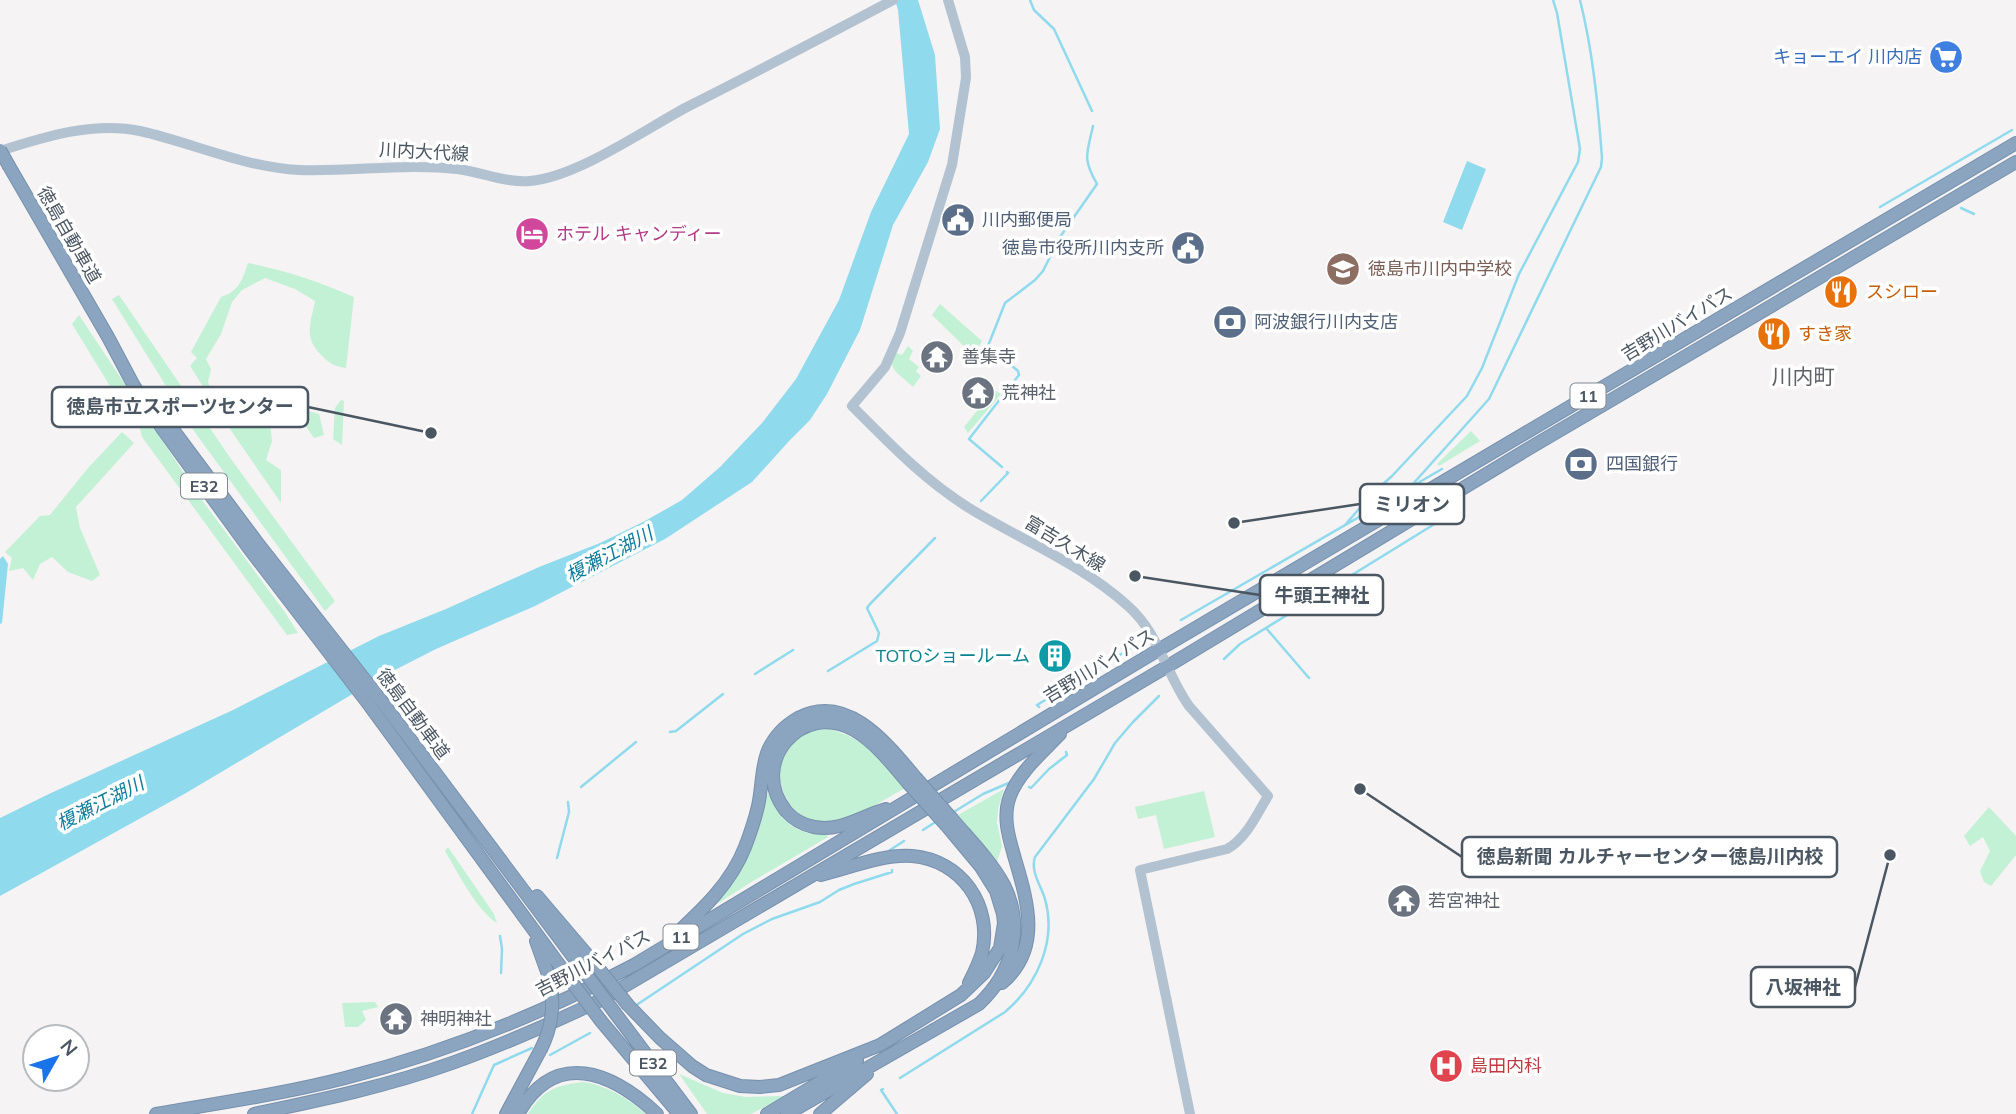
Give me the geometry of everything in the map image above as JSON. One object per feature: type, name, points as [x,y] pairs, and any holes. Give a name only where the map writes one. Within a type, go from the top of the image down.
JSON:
[{"type":"highway","name":"吉野川バイパス","points":[[156,1114],[338,1080],[392,1065],[468,1040],[592,987],[2016,144]]},
{"type":"highway","name":"徳島自動車道","points":[[0,151],[134,386],[163,430],[375,702],[467,813],[691,1114]]},
{"type":"highway","name":"吉野川バイパス","points":[[254,1114],[393,1082],[472,1056],[545,1027],[601,1000],[2016,162]]},
{"type":"highway","name":"徳島自動車道","points":[[375,702],[568,977],[679,1114]]},
{"type":"highway","points":[[658,950],[718,892],[734,870],[745,847],[758,806],[766,756],[771,743],[787,724],[812,713],[843,714],[858,720],[887,743],[912,780],[996,873],[1004,886],[1014,924],[1012,950],[994,990]]},
{"type":"highway","points":[[905,803],[844,826],[812,827],[790,816],[782,806],[772,772],[780,749],[791,736],[803,727],[828,722],[851,729],[868,740],[912,780]]},
{"type":"highway","points":[[788,1114],[979,1004],[1015,970],[1024,954],[1028,936],[1027,903],[1007,832],[1006,813],[1017,782],[1070,723]]},
{"type":"highway","points":[[467,813],[628,1004],[660,1038],[706,1075],[740,1086],[779,1085],[880,1045]]},
{"type":"highway","points":[[767,1114],[961,995],[984,973],[1000,948],[1003,914],[996,891],[949,823]]},
{"type":"highway","points":[[808,878],[881,860],[912,856],[939,863],[959,875],[968,884],[979,905],[983,943],[978,964],[961,995]]},
{"type":"highway","points":[[506,1114],[548,1036],[553,1013],[551,983],[527,920]]},
{"type":"highway","points":[[820,1114],[892,1054]]},
{"type":"highway","points":[[518,1114],[533,1092],[545,1083],[574,1073],[590,1074],[624,1087],[657,1114]]},
{"type":"main road","name":"川内大代線","points":[[0,151],[66,133],[104,128],[138,131],[252,163],[298,170],[370,167],[456,169],[509,180],[530,181],[562,172],[598,156],[893,0]]},
{"type":"main road","name":"富吉久木線","points":[[947,0],[965,57],[966,78],[952,165],[900,333],[885,367],[852,406],[926,478],[969,508],[1068,565],[1128,605],[1151,633],[1178,691],[1268,796],[1235,845],[1140,870],[1190,1114]]},
{"type":"green space","points":[[248,263],[302,277],[354,297],[346,368],[327,361],[312,342],[310,323],[315,301],[295,289],[265,278],[242,290],[232,302],[221,334],[206,359],[211,369],[208,382],[212,393],[225,387],[232,398],[223,408],[241,424],[270,396],[289,401],[297,415],[291,419],[277,414],[270,423],[272,441],[266,460],[281,470],[281,503],[190,366],[197,358],[191,352],[221,297],[232,292],[239,284]]},
{"type":"green space","points":[[119,295],[231,459],[335,601],[325,611],[194,431],[112,299]]},
{"type":"green space","points":[[940,304],[982,341],[974,356],[932,315]]},
{"type":"green space","points":[[79,315],[199,496],[298,633],[287,635],[142,437],[136,421],[124,409],[72,324]]},
{"type":"green space","points":[[908,346],[913,351],[909,359],[919,367],[916,371],[921,376],[913,387],[891,364],[896,353],[902,355]]},
{"type":"green space","points":[[994,390],[1001,394],[968,433],[964,427]]},
{"type":"green space","points":[[341,400],[344,401],[342,445],[333,439],[335,408]]},
{"type":"green space","points":[[309,411],[319,414],[324,435],[314,438],[303,422]]},
{"type":"green space","points":[[1471,431],[1480,441],[1439,466],[1437,464]]},
{"type":"green space","points":[[122,432],[134,443],[76,507],[80,528],[100,575],[92,581],[68,572],[52,557],[40,564],[33,580],[23,568],[9,571],[12,558],[5,552],[40,516],[50,515]]},
{"type":"green space","points":[[829,729],[854,738],[872,752],[905,788],[840,820],[813,820],[798,812],[787,800],[781,784],[780,768],[785,753],[795,740],[812,731]]},
{"type":"green space","points":[[1004,789],[998,809],[997,823],[1002,846],[997,862],[958,815]]},
{"type":"green space","points":[[1204,791],[1215,837],[1164,849],[1156,815],[1138,819],[1135,807]]},
{"type":"green space","points":[[769,794],[778,812],[791,825],[807,833],[827,834],[828,837],[717,904],[735,879],[748,852],[759,825],[765,795]]},
{"type":"green space","points":[[1989,807],[2016,836],[2016,855],[1991,886],[1984,882],[1980,871],[1990,851],[1983,837],[1970,846],[1964,836]]},
{"type":"green space","points":[[448,847],[494,914],[497,923],[482,910],[468,890],[445,851]]},
{"type":"green space","points":[[375,1002],[378,1007],[362,1011],[366,1020],[358,1027],[345,1027],[342,1003]]},
{"type":"green space","points":[[679,1074],[723,1093],[746,1097],[785,1096],[751,1114],[707,1114]]},
{"type":"green space","points":[[584,1082],[617,1093],[646,1114],[528,1114],[539,1099],[551,1090]]},
{"type":"water","name":"榎瀬江湖川","points":[[895,0],[918,0],[935,55],[940,129],[928,162],[893,225],[860,330],[827,394],[810,420],[752,482],[665,539],[535,606],[436,649],[383,676],[186,793],[0,896],[0,818],[233,710],[379,636],[600,543],[682,500],[720,467],[762,423],[796,379],[839,300],[871,212],[909,134]]},
{"type":"water","points":[[1467,161],[1486,169],[1462,230],[1443,222]]},
{"type":"water","points":[[3,556],[8,564],[0,624],[0,559]]},
{"type":"waterway","points":[[1030,0],[1034,10],[1054,29],[1092,111]]},
{"type":"waterway","points":[[1345,525],[1467,396],[1482,368],[1519,274],[1578,162],[1580,149],[1553,0]]},
{"type":"waterway","points":[[1412,485],[1489,399],[1601,167],[1594,79],[1580,0]]},
{"type":"waterway","points":[[1002,467],[969,439],[1019,375],[1018,371],[988,346],[1005,303],[1043,271],[1060,237],[1097,184],[1089,168],[1087,156],[1093,126]]},
{"type":"waterway","points":[[1880,207],[2012,130]]},
{"type":"waterway","points":[[1961,208],[1974,214]]},
{"type":"waterway","points":[[1181,620],[1442,469]]},
{"type":"waterway","points":[[981,501],[1007,472]]},
{"type":"waterway","points":[[1224,659],[1240,644],[1433,525]]},
{"type":"waterway","points":[[828,671],[877,641],[879,633],[867,608],[935,538]]},
{"type":"waterway","points":[[1266,628],[1309,678]]},
{"type":"waterway","points":[[1039,707],[1037,705],[1133,647]]},
{"type":"waterway","points":[[755,674],[793,650]]},
{"type":"waterway","points":[[670,732],[676,731],[723,694]]},
{"type":"waterway","points":[[900,1078],[1005,1012],[1026,989],[1042,961],[1048,931],[1045,899],[1034,868],[1035,857],[1094,779],[1115,743],[1159,696]]},
{"type":"waterway","points":[[581,787],[636,742]]},
{"type":"waterway","points":[[1029,787],[1067,755],[1066,752]]},
{"type":"waterway","points":[[952,813],[983,794],[1011,782]]},
{"type":"waterway","points":[[557,858],[569,812],[568,802]]},
{"type":"waterway","points":[[923,830],[937,821]]},
{"type":"waterway","points":[[890,850],[904,841]]},
{"type":"waterway","points":[[638,1004],[743,934],[772,919],[820,902],[839,890],[892,870]]},
{"type":"waterway","points":[[500,936],[501,973]]},
{"type":"waterway","points":[[550,1055],[590,1033]]},
{"type":"waterway","points":[[472,1114],[494,1065],[532,1048]]},
{"type":"waterway","points":[[883,1089],[881,1090],[897,1114]]},
{"type":"place","name":"キョーエイ 川内店","points":[[1946,57]]},
{"type":"place","name":"川内郵便局","points":[[958,220]]},
{"type":"place","name":"ホテル キャンディー","points":[[532,234]]},
{"type":"place","name":"徳島市役所川内支所","points":[[1188,248]]},
{"type":"place","name":"徳島市川内中学校","points":[[1343,269]]},
{"type":"place","name":"スシロー","points":[[1841,292]]},
{"type":"place","name":"阿波銀行川内支店","points":[[1230,322]]},
{"type":"place","name":"すき家","points":[[1774,334]]},
{"type":"place","name":"善集寺","points":[[937,357]]},
{"type":"place","name":"荒神社","points":[[978,393]]},
{"type":"place","name":"徳島市立スポーツセンター","points":[[431,433]]},
{"type":"place","name":"四国銀行","points":[[1581,464]]},
{"type":"place","name":"ミリオン","points":[[1234,523]]},
{"type":"place","name":"牛頭王神社","points":[[1135,576]]},
{"type":"place","name":"TOTOショールーム","points":[[1055,656]]},
{"type":"place","name":"徳島新聞 カルチャーセンター徳島川内校","points":[[1360,789]]},
{"type":"place","name":"八坂神社","points":[[1890,855]]},
{"type":"place","name":"若宮神社","points":[[1404,901]]},
{"type":"place","name":"神明神社","points":[[396,1019]]},
{"type":"place","name":"島田内科","points":[[1446,1066]]},
{"type":"district","name":"川内町","points":[[1803,377]]}]
